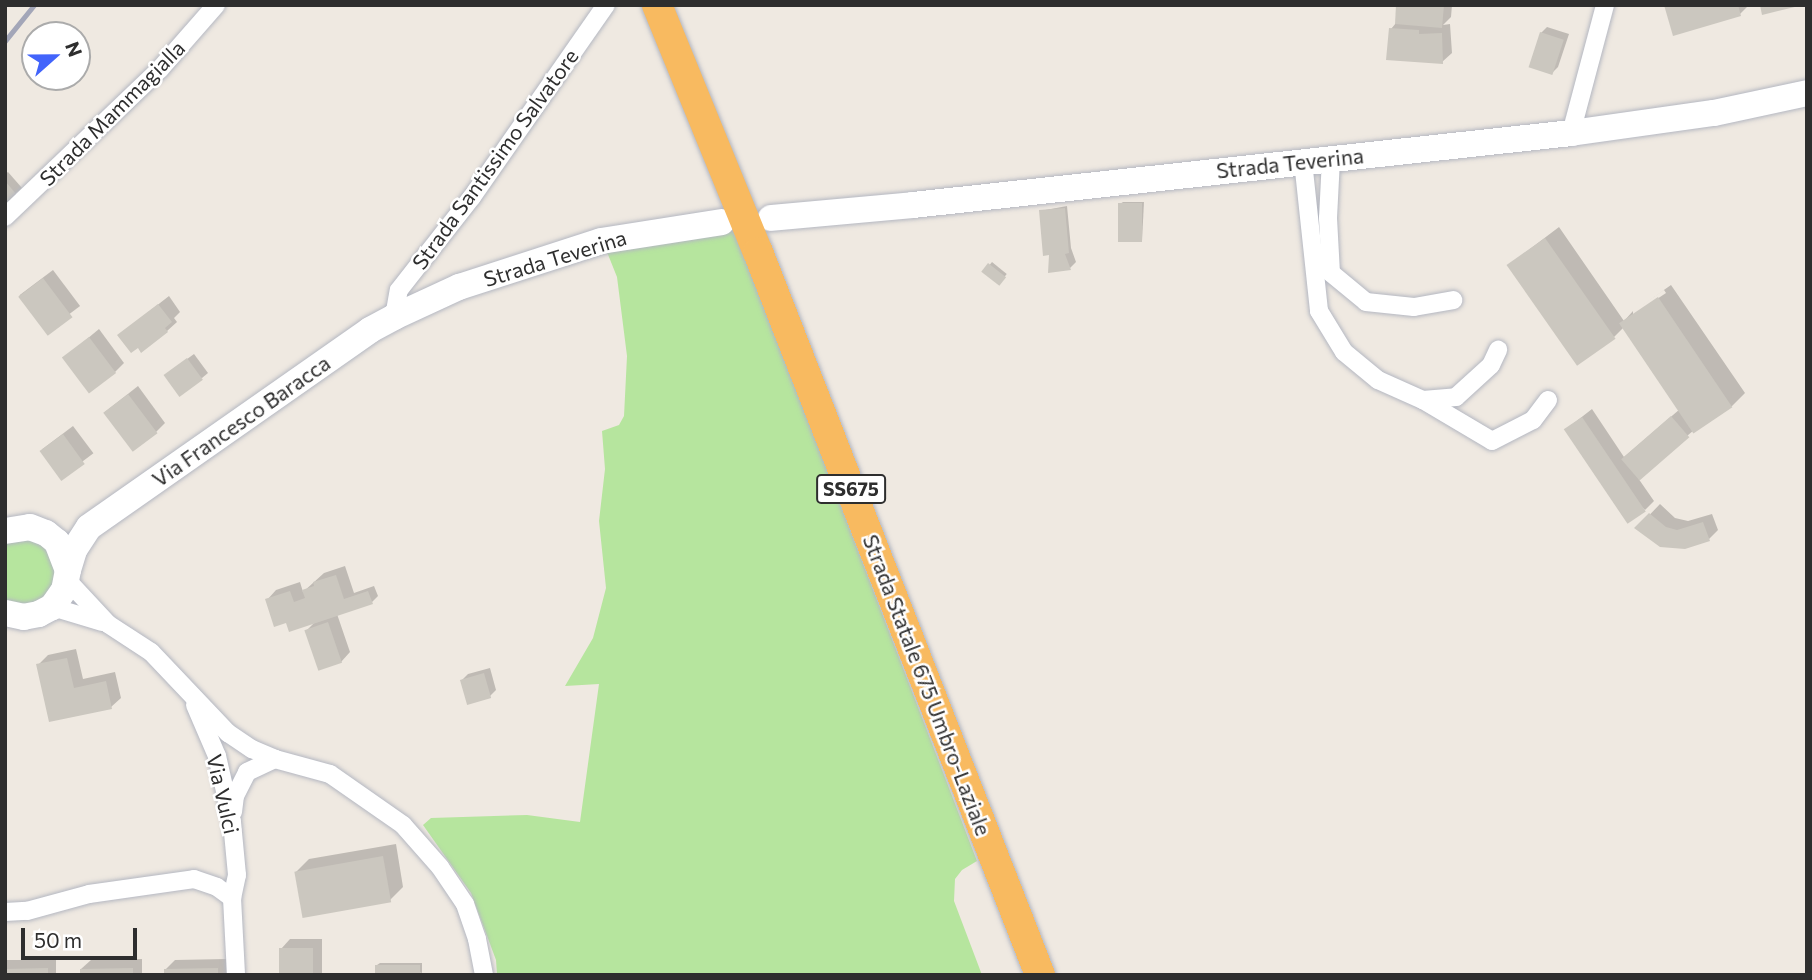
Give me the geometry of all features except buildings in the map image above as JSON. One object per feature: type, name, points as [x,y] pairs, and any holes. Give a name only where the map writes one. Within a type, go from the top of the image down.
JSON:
[{"type":"highway","name":"Strada Statale 675 Umbro-Laziale","points":[[657,5],[758,252],[1040,975]]},
{"type":"highway","name":"Strada Statale 675 Umbro-Laziale","points":[[679,5],[781,257],[1060,975]]},
{"type":"main road","name":"Strada Teverina","points":[[771,218],[927,204],[1571,133],[1714,113],[1807,93]]},
{"type":"main road","name":"Strada Teverina","points":[[394,317],[459,287],[601,241],[722,222]]},
{"type":"main road","name":"Via Francesco Baracca","points":[[52,607],[68,575],[74,550],[89,527],[370,330],[394,317]]},
{"type":"main road","name":"Via Francesco Baracca","points":[[5,531],[30,527],[46,533],[89,527]]},
{"type":"main road","points":[[46,533],[57,542],[65,555],[68,575]]},
{"type":"main road","points":[[5,613],[24,617],[39,614],[52,607]]},
{"type":"street","name":"Strada Mammagialla","points":[[5,217],[160,69],[216,5]]},
{"type":"street","name":"Strada Santissimo Salvatore","points":[[394,317],[399,290],[472,197],[606,5]]},
{"type":"street","points":[[1571,133],[1605,5]]},
{"type":"street","points":[[1331,159],[1328,218],[1331,274],[1366,302],[1414,307],[1452,300]]},
{"type":"street","points":[[1303,161],[1319,311],[1344,352],[1378,380],[1423,400],[1492,441],[1532,420],[1548,400]]},
{"type":"street","points":[[1423,400],[1456,397],[1491,365],[1498,350]]},
{"type":"street","points":[[68,575],[108,624]]},
{"type":"street","points":[[52,607],[108,624],[151,652],[228,733],[252,749],[275,759],[330,774],[403,825],[440,867],[465,904],[477,939],[484,975]]},
{"type":"street","name":"Via Vulci","points":[[189,693],[217,756],[232,822],[237,875],[232,898],[236,975]]},
{"type":"street","points":[[232,822],[235,796],[247,772],[275,759]]},
{"type":"street","points":[[5,912],[27,911],[89,894],[194,879],[217,887],[232,898]]},
{"type":"green space","points":[[734,227],[977,861],[962,870],[955,879],[954,901],[982,975],[497,975],[496,960],[471,893],[423,825],[431,818],[527,815],[580,822],[599,684],[565,686],[593,638],[606,588],[599,521],[605,469],[602,431],[619,425],[624,416],[627,356],[617,277],[607,252]]},
{"type":"green space","points":[[5,539],[39,539],[58,570],[49,595],[34,605],[5,603]]},
{"type":"railway","points":[[5,41],[34,5]]}]
